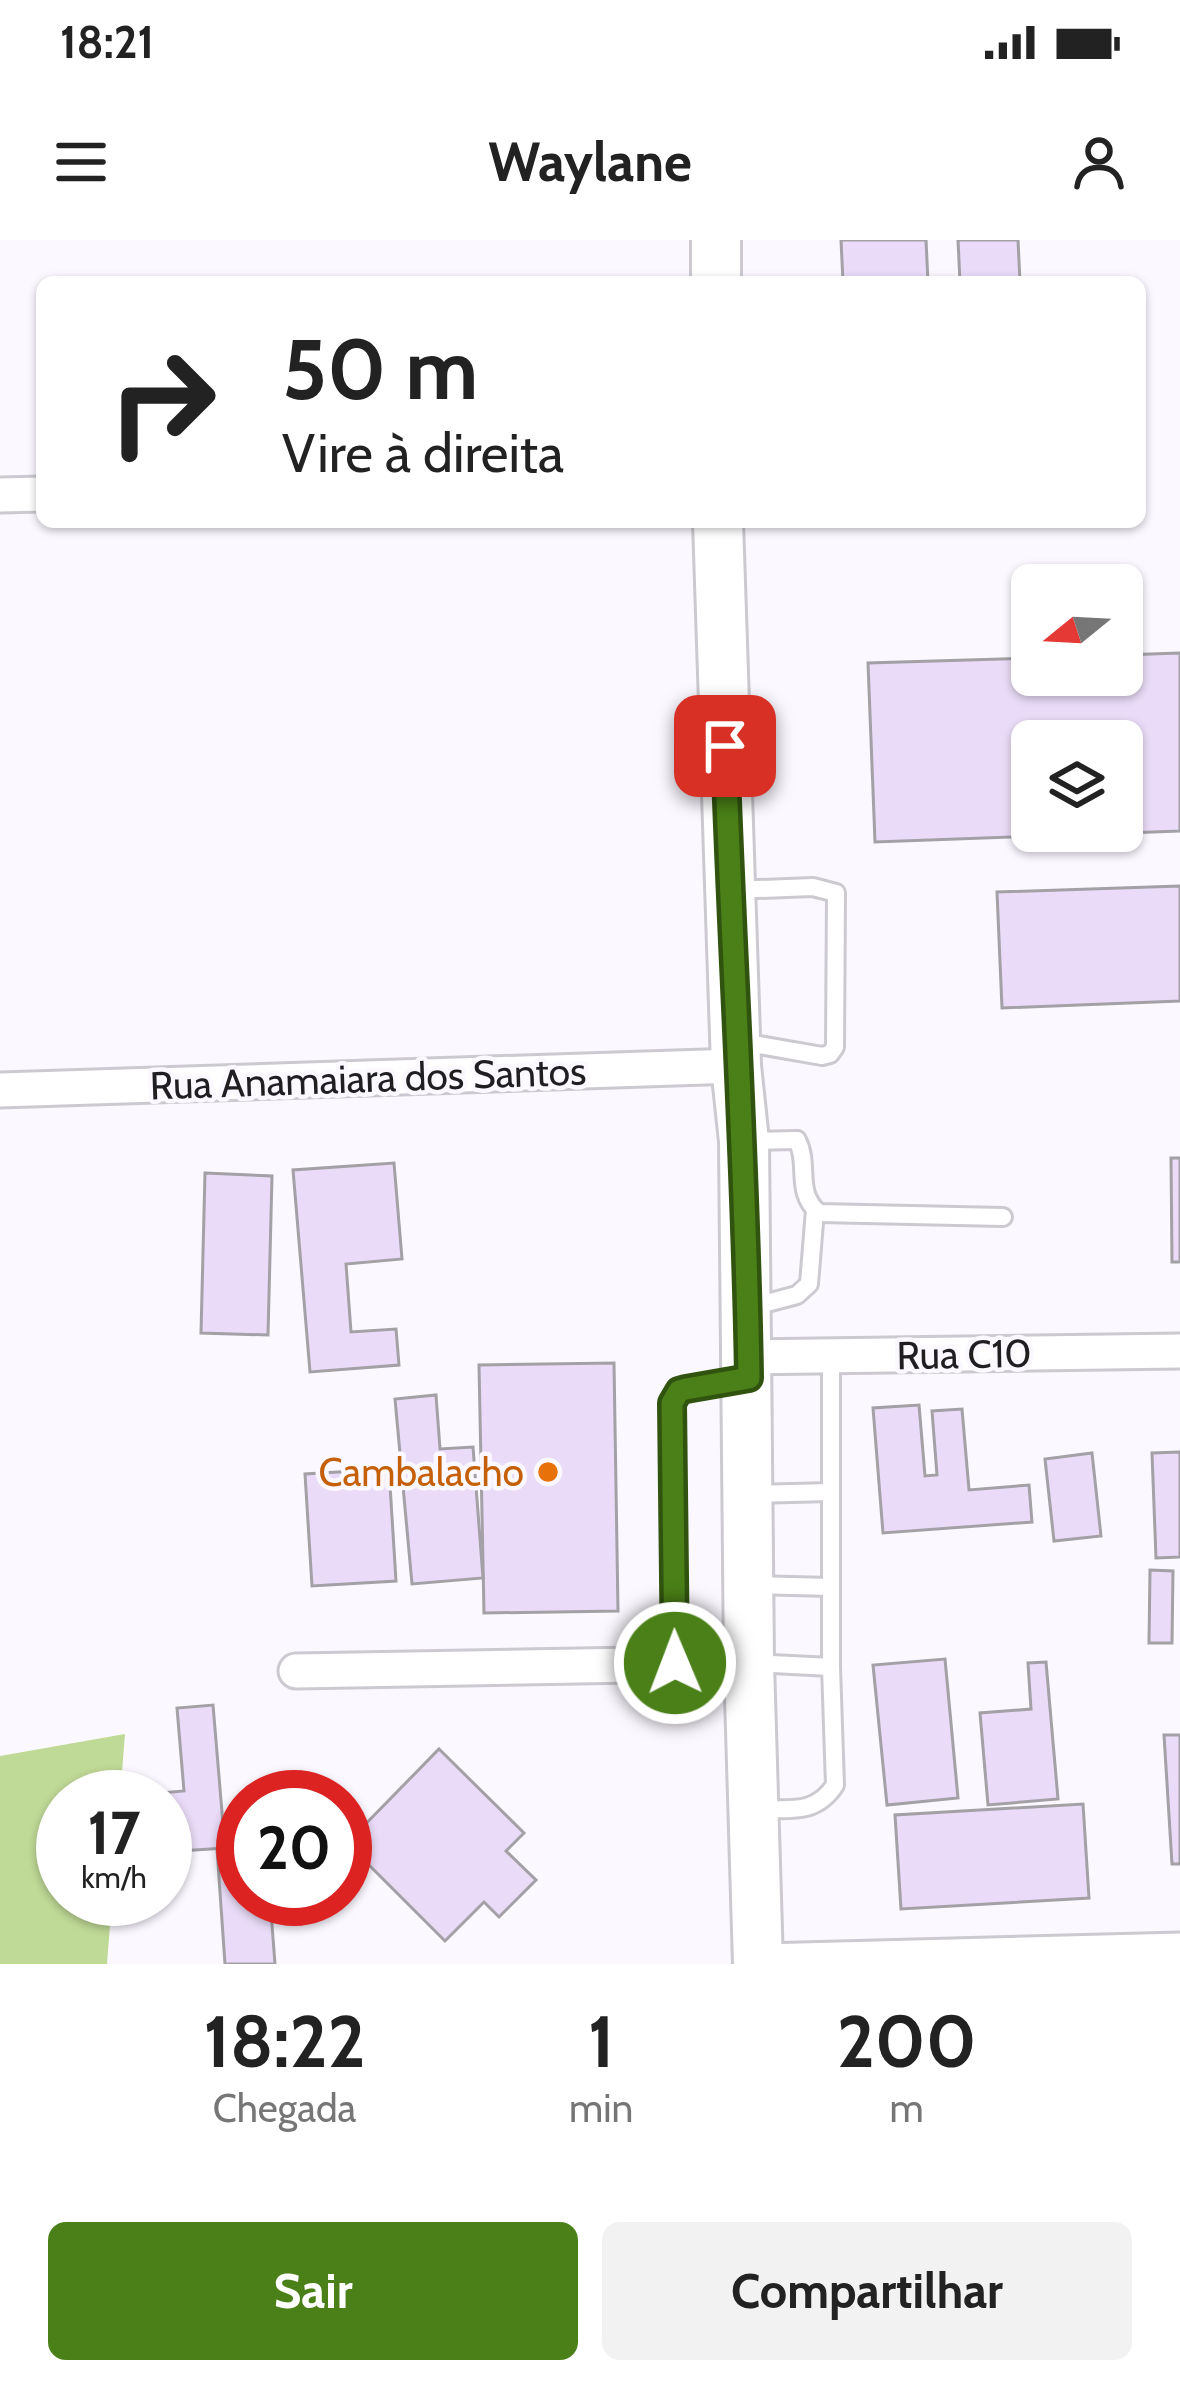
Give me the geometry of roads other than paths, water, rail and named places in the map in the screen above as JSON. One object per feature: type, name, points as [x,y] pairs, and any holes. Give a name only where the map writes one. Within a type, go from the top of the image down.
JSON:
[{"type":"street","points":[[716,240],[716,276]]},
{"type":"street","points":[[0,495],[36,494]]},
{"type":"street","points":[[718,528],[736,1053],[744,1142],[749,1663],[758,1963],[1180,1950]]},
{"type":"street","name":"Rua Anamaiara dos Santos","points":[[0,1090],[736,1053]]},
{"type":"street","name":"Rua C10","points":[[749,1367],[831,1356],[1180,1351]]},
{"type":"street","points":[[296,1671],[749,1663]]},
{"type":"lane","points":[[730,890],[813,887],[836,893],[836,1047],[822,1056],[736,1053]]},
{"type":"lane","points":[[744,1142],[797,1140],[804,1153],[802,1187],[815,1210],[808,1284],[797,1295],[748,1308]]},
{"type":"lane","points":[[815,1210],[837,1216],[1003,1217]]},
{"type":"lane","points":[[753,1809],[806,1809],[825,1801],[835,1785],[831,1356]]},
{"type":"lane","points":[[675,1663],[672,1403],[679,1391],[749,1367]]},
{"type":"lane","points":[[748,1494],[831,1492]]},
{"type":"lane","points":[[749,1584],[831,1587]]},
{"type":"lane","points":[[749,1663],[831,1667]]},
{"type":"place","name":"Cambalacho","points":[[548,1472]]}]
